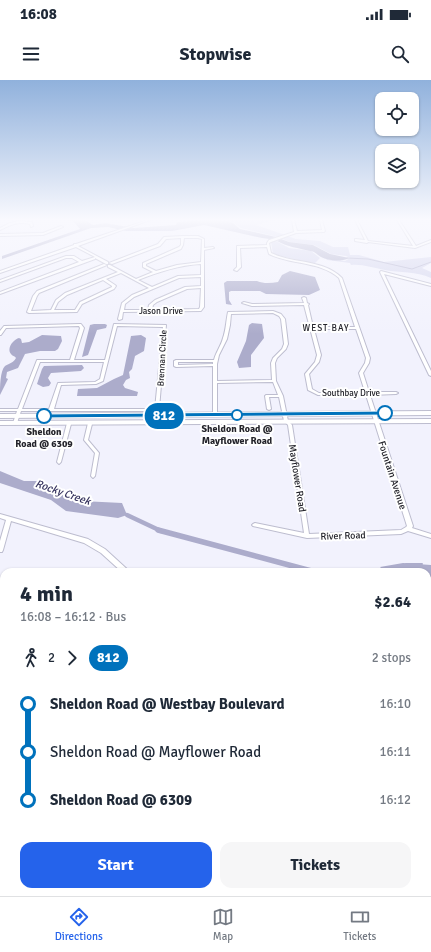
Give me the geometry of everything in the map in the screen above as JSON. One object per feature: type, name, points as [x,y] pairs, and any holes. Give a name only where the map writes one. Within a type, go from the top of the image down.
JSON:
[{"type":"main road","points":[[0,416],[19,413],[215,412],[376,421],[431,421]]},
{"type":"main road","points":[[0,424],[156,423],[374,413],[431,413]]},
{"type":"street","points":[[0,272],[39,258]]},
{"type":"street","points":[[0,281],[63,258]]},
{"type":"street","points":[[75,258],[82,262]]},
{"type":"street","points":[[94,258],[108,264]]},
{"type":"street","points":[[0,293],[94,258]]},
{"type":"street","points":[[97,258],[151,288]]},
{"type":"street","points":[[103,280],[114,286],[113,288],[80,302],[76,311],[29,312],[38,292],[124,258]]},
{"type":"street","points":[[154,272],[144,266],[144,264],[157,258]]},
{"type":"street","points":[[150,311],[151,305],[156,301],[186,288],[202,287],[203,258]]},
{"type":"street","points":[[236,270],[239,267],[239,258]]},
{"type":"street","name":"Fountain Avenue","points":[[284,258],[326,269],[336,274],[340,278],[368,358],[367,363],[361,373],[410,526],[408,529]]},
{"type":"street","points":[[135,280],[177,265],[203,263]]},
{"type":"street","points":[[52,312],[61,297],[121,272]]},
{"type":"street","points":[[431,285],[382,272],[431,375]]},
{"type":"street","points":[[120,319],[123,304],[128,299],[178,277],[203,276]]},
{"type":"street","name":"Jason Drive","points":[[122,311],[200,310],[202,307],[202,287]]},
{"type":"street","name":"Southbay Drive","points":[[304,298],[314,328],[319,355],[317,362],[307,374],[310,390],[318,394],[396,393]]},
{"type":"street","points":[[244,303],[252,305],[307,304]]},
{"type":"street","points":[[215,412],[215,363],[225,339],[229,313],[273,312],[280,315],[283,319],[286,344],[284,349],[275,358],[274,381],[281,396],[286,417]]},
{"type":"street","points":[[0,334],[3,328],[9,326],[80,325],[82,328],[72,361]]},
{"type":"street","name":"Brennan Circle","points":[[51,410],[59,384],[100,382],[102,380],[115,325],[165,326],[159,401],[161,403],[161,408],[157,413],[156,423]]},
{"type":"street","points":[[314,328],[358,328]]},
{"type":"street","points":[[15,423],[38,361],[106,361]]},
{"type":"street","points":[[176,361],[215,363],[176,366],[176,361]]},
{"type":"street","points":[[215,382],[274,381]]},
{"type":"street","points":[[269,409],[267,396],[281,396]]},
{"type":"street","points":[[0,410],[19,413],[30,410],[157,413]]},
{"type":"street","name":"Mayflower Road","points":[[286,417],[290,425],[307,536]]},
{"type":"street","points":[[59,462],[69,424]]},
{"type":"street","points":[[90,424],[86,440],[97,453],[93,476]]},
{"type":"street","points":[[0,516],[86,541],[103,551],[122,568]]},
{"type":"street","points":[[0,550],[9,519]]},
{"type":"street","name":"River Road","points":[[255,525],[307,536],[401,532],[408,529],[431,536]]},
{"type":"shaded area","points":[[290,258],[320,258],[314,264]]},
{"type":"shaded area","points":[[325,258],[349,258],[339,260]]},
{"type":"shaded area","points":[[350,258],[370,258],[384,262],[431,258],[431,263],[422,268],[431,272],[431,278],[414,273],[351,265],[350,263],[326,259],[345,261]]},
{"type":"shaded area","points":[[290,271],[315,277],[320,290],[309,295],[266,294],[260,291],[231,291],[229,292],[229,300],[232,305],[226,304],[224,283],[227,281],[257,281],[262,283],[278,282],[282,275]]},
{"type":"shaded area","points":[[252,323],[262,324],[264,338],[251,355],[251,367],[239,368],[237,362],[246,341],[249,325]]},
{"type":"shaded area","points":[[90,325],[107,325],[106,328],[97,330],[88,355],[82,357]]},
{"type":"shaded area","points":[[42,335],[61,336],[62,341],[58,349],[55,351],[40,351],[25,354],[18,368],[7,372],[6,378],[8,379],[0,395],[3,368],[13,362],[16,358],[11,355],[9,349],[11,344],[19,338],[21,339],[22,343],[29,342]]},
{"type":"shaded area","points":[[141,335],[146,338],[144,351],[135,356],[132,369],[129,372],[130,378],[126,380],[123,385],[125,388],[138,392],[137,396],[77,396],[78,389],[97,388],[123,375],[131,336]]},
{"type":"shaded area","points":[[82,365],[84,368],[81,371],[51,373],[48,378],[51,383],[49,386],[43,387],[37,384],[44,366]]},
{"type":"shaded area","points":[[0,471],[24,481],[41,481],[65,496],[82,501],[122,503],[127,515],[118,518],[66,511],[51,500],[0,483]]},
{"type":"shaded area","points":[[403,563],[431,565],[431,568],[380,567]]},
{"type":"waterway","points":[[349,258],[368,259],[412,269],[431,262]]},
{"type":"waterway","points":[[127,515],[160,531]]},
{"type":"waterway","points":[[160,531],[300,568]]},
{"type":"waterway","name":"Rocky Creek","points":[[406,564],[422,564]]},
{"type":"bus line","name":"812","points":[[44,416],[385,413]]},
{"type":"place","name":"Sheldon Road @ Mayflower Road","points":[[237,415]]},
{"type":"place","name":"Sheldon Road @ 6309","points":[[44,416]]},
{"type":"district","name":"WEST BAY","points":[[326,328]]}]
